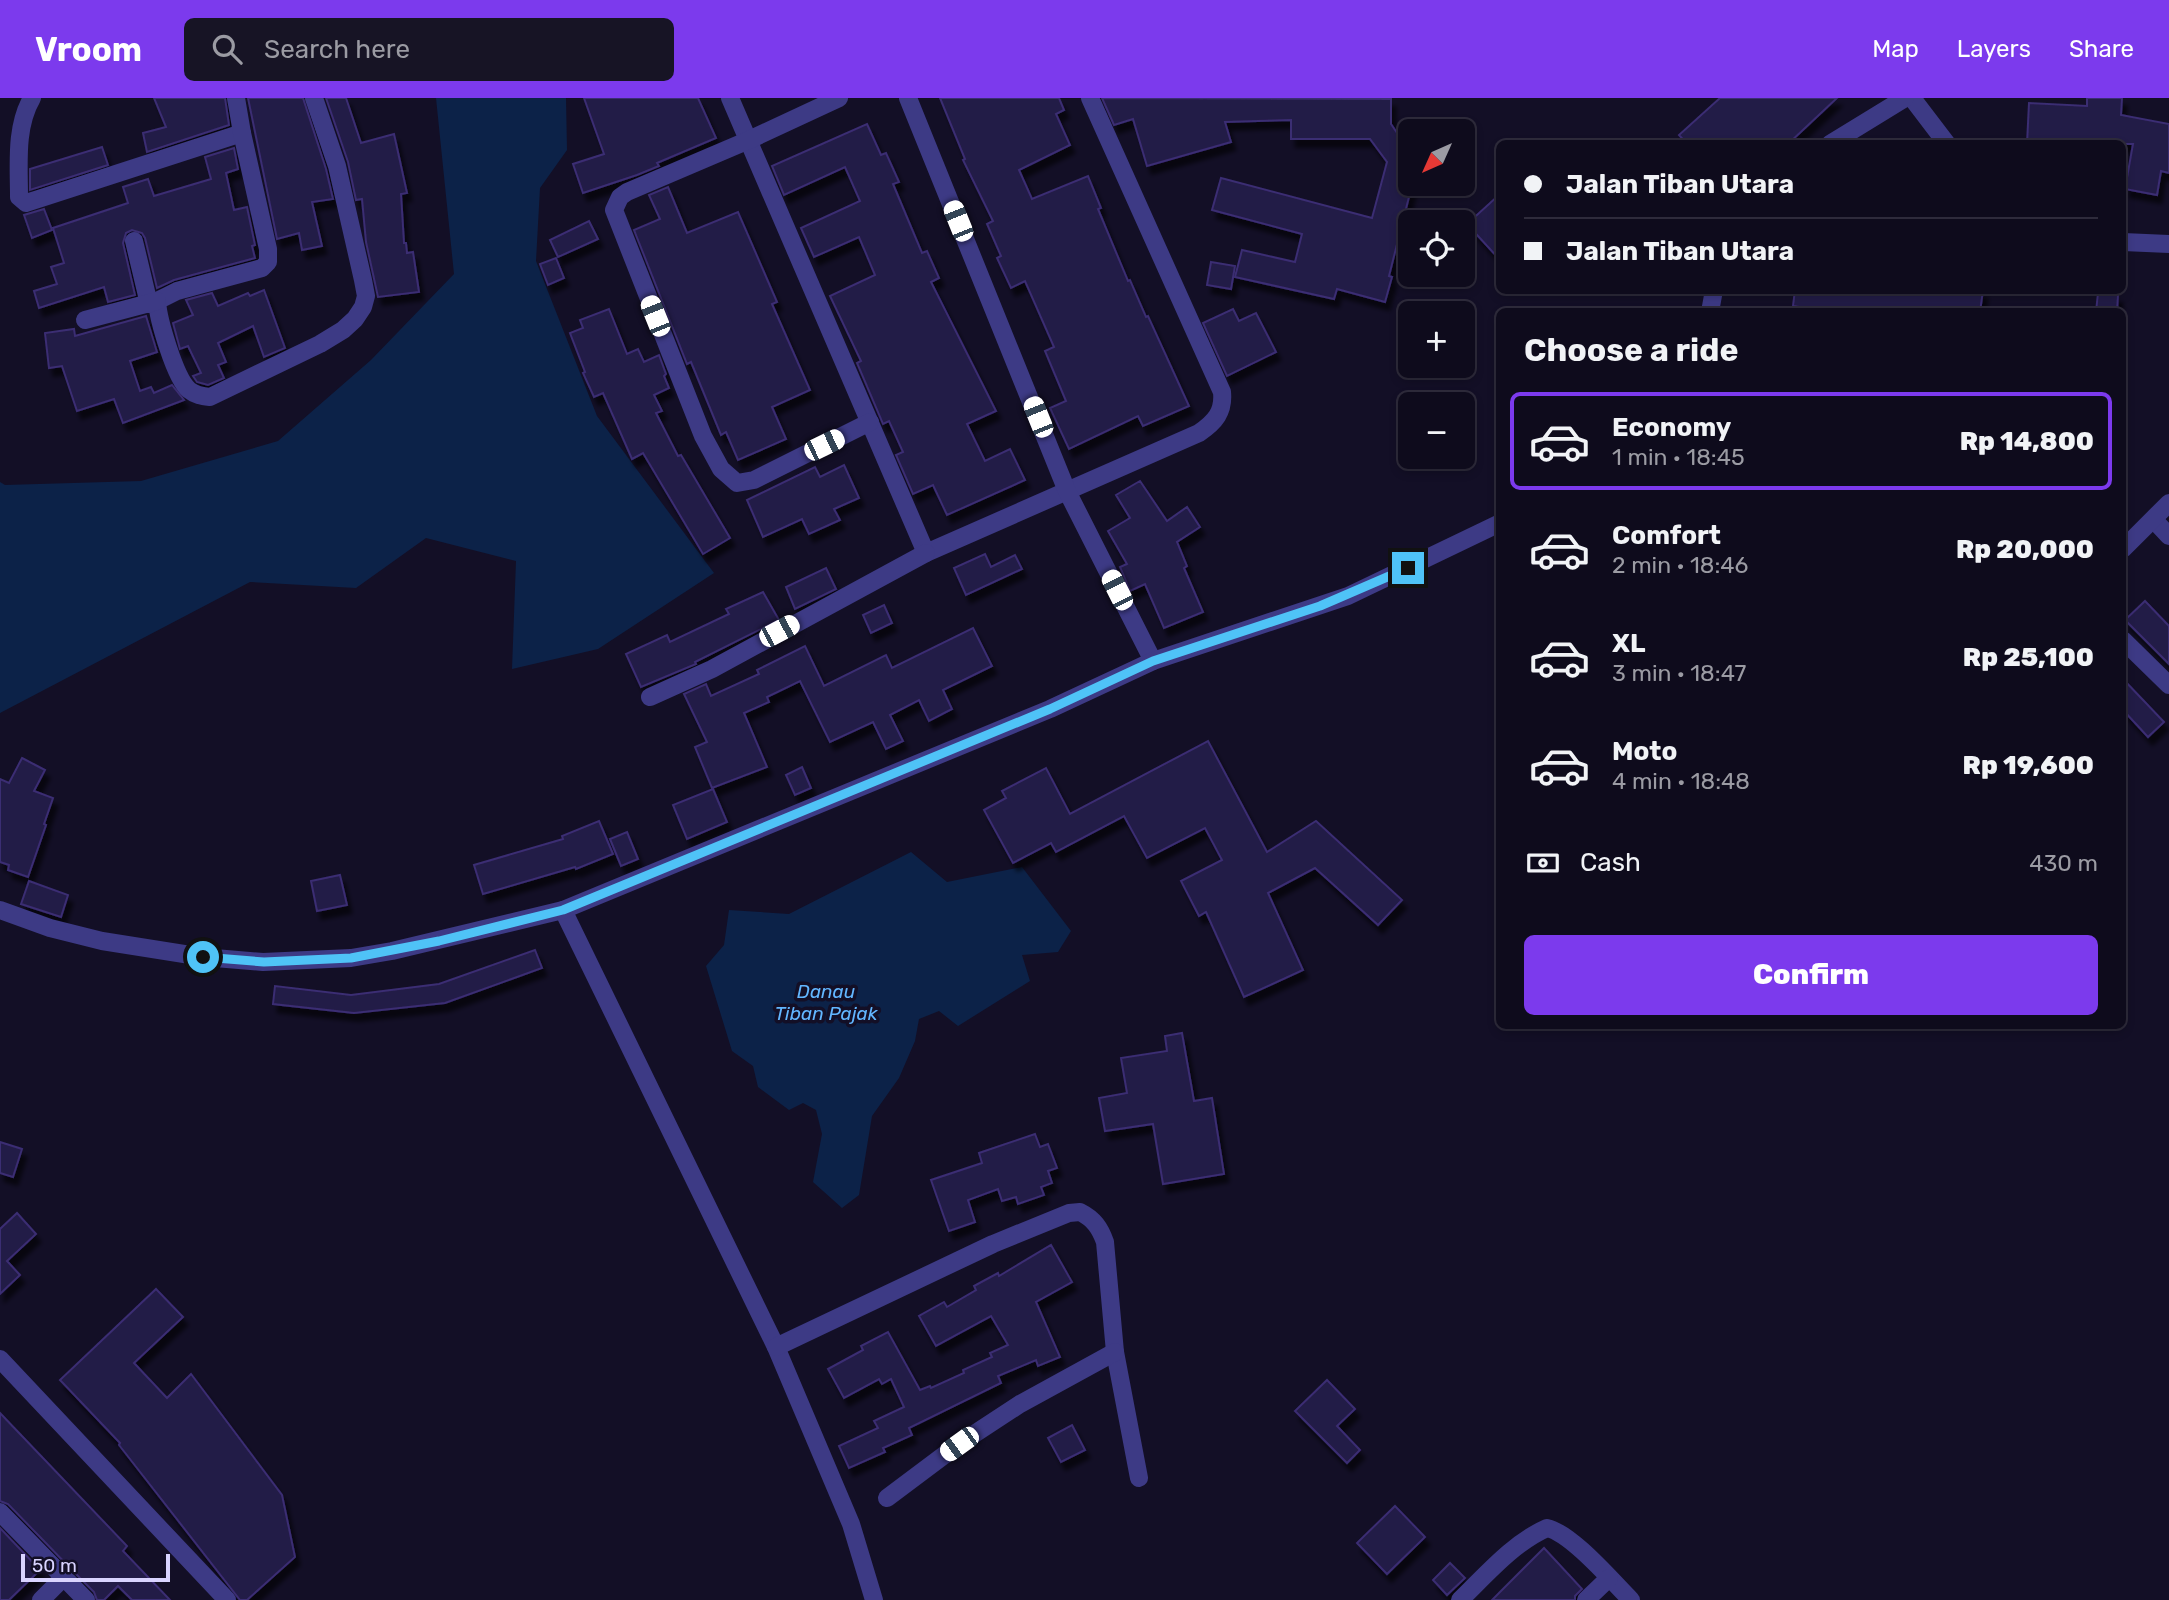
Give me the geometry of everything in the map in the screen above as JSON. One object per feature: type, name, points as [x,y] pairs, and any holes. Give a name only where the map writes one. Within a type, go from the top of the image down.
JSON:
[{"type":"street","points":[[32,98],[25,109],[20,134],[19,197],[26,203],[242,133]]},
{"type":"street","points":[[85,320],[153,302],[177,290],[262,268],[268,262],[268,249],[236,98]]},
{"type":"street","points":[[134,241],[170,353],[183,383],[190,391],[201,396],[210,397],[320,344],[343,330],[355,319],[366,296],[337,166],[314,98]]},
{"type":"street","points":[[730,98],[926,553]]},
{"type":"street","points":[[839,98],[626,192],[620,197],[614,210],[703,436],[726,475],[737,483],[754,480],[870,422]]},
{"type":"street","points":[[908,98],[1067,491],[1153,661]]},
{"type":"street","points":[[650,697],[712,669],[926,553],[1199,433],[1214,423],[1223,404],[1222,392],[1090,98]]},
{"type":"street","points":[[1837,140],[1905,98]]},
{"type":"street","points":[[1912,98],[1944,140]]},
{"type":"street","points":[[2126,242],[2169,244]]},
{"type":"street","points":[[2126,546],[2169,503]]},
{"type":"street","points":[[2154,520],[2169,536]]},
{"type":"street","points":[[0,910],[50,928],[102,941],[203,957],[264,962],[351,958],[392,951],[563,910],[1050,709],[1153,661],[1348,596],[1496,525]]},
{"type":"street","points":[[2126,643],[2169,685]]},
{"type":"street","points":[[563,910],[776,1347],[851,1524],[874,1600]]},
{"type":"street","points":[[776,1347],[993,1244],[1069,1213],[1080,1212],[1095,1223],[1105,1242],[1115,1352],[1139,1478]]},
{"type":"street","points":[[887,1498],[959,1444],[1020,1404],[1115,1352]]},
{"type":"street","points":[[0,1359],[227,1600]]},
{"type":"street","points":[[0,1512],[86,1600]]},
{"type":"street","points":[[1460,1600],[1502,1560],[1536,1533],[1547,1528],[1560,1533],[1631,1600]]},
{"type":"street","points":[[41,1600],[64,1577]]},
{"type":"street","points":[[1587,1600],[1609,1578]]},
{"type":"water","points":[[436,98],[566,98],[567,150],[540,188],[536,261],[597,416],[714,573],[598,649],[512,669],[516,561],[426,538],[356,588],[250,582],[0,713],[0,482],[5,485],[141,481],[278,441],[371,360],[454,274]]},
{"type":"water","name":"Danau Tiban Pajak","points":[[911,852],[947,882],[1022,867],[1071,931],[1058,952],[1022,955],[1030,981],[958,1026],[939,1011],[919,1019],[915,1041],[899,1078],[872,1116],[859,1195],[842,1208],[813,1182],[822,1134],[816,1110],[803,1103],[789,1110],[758,1087],[753,1066],[732,1051],[706,966],[724,945],[729,910],[789,914]]},
{"type":"building","points":[[154,98],[225,98],[229,125],[147,152],[143,133],[166,127]]},
{"type":"building","points":[[248,98],[303,98],[333,199],[312,202],[322,246],[302,250],[299,233],[277,239]]},
{"type":"building","points":[[326,98],[346,98],[361,143],[394,134],[407,193],[401,194],[404,243],[407,253],[413,252],[419,292],[378,297],[366,242],[362,199],[356,200],[348,162]]},
{"type":"building","points":[[584,98],[698,98],[716,138],[657,163],[659,166],[583,193],[573,164],[604,154]]},
{"type":"building","points":[[940,98],[1059,98],[1064,110],[1056,114],[1070,145],[1019,170],[1032,199],[1088,176],[1101,208],[1098,209],[1128,281],[1130,280],[1146,317],[1148,316],[1189,406],[1143,426],[1138,416],[1069,449],[1050,408],[1066,401],[1045,351],[1054,347],[1025,281],[1011,288],[997,258],[1001,256],[987,224],[993,221],[963,160],[965,159]]},
{"type":"building","points":[[1102,98],[1391,99],[1391,124],[1398,134],[1398,196],[1409,196],[1406,210],[1398,210],[1398,240],[1385,302],[1337,289],[1334,299],[1235,277],[1242,250],[1295,262],[1302,234],[1212,210],[1221,178],[1372,218],[1387,162],[1370,139],[1291,139],[1291,120],[1225,122],[1231,142],[1147,166],[1133,119],[1114,125]]},
{"type":"building","points":[[1720,98],[1837,98],[1792,140],[1683,140],[1679,135]]},
{"type":"building","points":[[2087,98],[2122,98],[2121,115],[2169,124],[2169,173],[2161,171],[2157,195],[2126,189],[2133,144],[2126,144],[2126,140],[2027,140],[2029,103],[2087,106]]},
{"type":"building","points":[[867,124],[881,155],[886,153],[899,182],[893,184],[922,253],[927,251],[939,278],[931,282],[996,411],[967,424],[985,461],[1010,449],[1025,480],[947,515],[933,485],[913,494],[896,455],[903,452],[889,421],[883,424],[857,363],[861,361],[830,296],[875,275],[859,237],[814,257],[801,228],[860,201],[845,167],[784,195],[772,166]]},
{"type":"building","points":[[102,147],[108,165],[30,190],[30,169]]},
{"type":"building","points":[[234,148],[238,169],[226,173],[234,210],[247,207],[255,258],[174,280],[157,288],[145,238],[142,233],[132,230],[126,233],[123,243],[135,295],[108,302],[104,287],[39,308],[34,291],[57,284],[51,267],[64,263],[53,228],[128,203],[123,187],[148,179],[154,196],[211,179],[205,157]]},
{"type":"building","points":[[668,187],[687,233],[738,212],[777,302],[772,304],[810,390],[772,407],[786,439],[738,460],[726,432],[721,435],[691,362],[687,364],[634,230],[660,219],[649,195]]},
{"type":"building","points":[[1496,198],[1496,256],[1475,233],[1475,217]]},
{"type":"building","points":[[44,209],[52,230],[32,238],[24,215]]},
{"type":"building","points":[[589,221],[598,239],[558,257],[550,240]]},
{"type":"building","points":[[556,258],[564,278],[548,285],[540,264]]},
{"type":"building","points":[[1211,262],[1235,266],[1231,289],[1207,285]]},
{"type":"building","points":[[264,290],[285,348],[264,357],[253,326],[218,343],[226,362],[218,365],[224,378],[208,385],[197,382],[193,376],[201,373],[188,346],[180,349],[173,323],[193,315],[186,300],[212,293],[218,306],[248,293],[250,296]]},
{"type":"building","points":[[1794,294],[1982,294],[1981,308],[1793,306]]},
{"type":"building","points":[[2098,294],[2118,295],[2117,308],[2096,308]]},
{"type":"building","points":[[609,309],[627,354],[638,349],[644,362],[659,355],[669,388],[654,395],[662,411],[656,413],[678,456],[681,455],[730,538],[703,554],[643,453],[632,459],[603,393],[594,397],[583,373],[585,372],[570,333],[583,328],[580,320]]},
{"type":"building","points":[[1233,309],[1239,321],[1256,313],[1276,352],[1227,376],[1203,323]]},
{"type":"building","points":[[146,316],[157,352],[130,361],[140,391],[151,387],[154,393],[172,385],[184,400],[123,423],[114,399],[77,411],[62,366],[49,368],[45,333],[74,329],[75,336]]},
{"type":"building","points":[[844,465],[859,498],[834,509],[840,520],[809,534],[802,519],[763,537],[747,500],[815,467],[820,477]]},
{"type":"building","points":[[1140,481],[1167,521],[1187,507],[1200,527],[1177,542],[1187,566],[1184,568],[1203,612],[1164,628],[1145,584],[1130,591],[1120,567],[1127,564],[1108,531],[1130,518],[1116,495]]},
{"type":"building","points":[[985,554],[991,567],[1015,555],[1022,569],[966,595],[954,568]]},
{"type":"building","points":[[826,568],[836,589],[795,609],[786,587]]},
{"type":"building","points":[[763,592],[779,620],[695,662],[696,664],[641,687],[626,654],[667,635],[670,642],[729,614],[726,609]]},
{"type":"building","points":[[2145,601],[2169,626],[2169,664],[2126,621]]},
{"type":"building","points":[[884,605],[892,623],[871,633],[863,615]]},
{"type":"building","points":[[973,628],[992,666],[943,690],[952,709],[929,721],[919,700],[890,715],[903,741],[886,749],[873,722],[830,742],[800,681],[767,697],[769,702],[744,713],[767,767],[712,788],[695,747],[707,742],[684,694],[706,684],[711,696],[759,674],[757,670],[805,646],[824,686],[886,655],[892,668]]},
{"type":"building","points":[[2126,682],[2164,722],[2148,737],[2126,713]]},
{"type":"building","points":[[1208,741],[1267,852],[1316,821],[1402,900],[1378,925],[1315,868],[1268,893],[1303,970],[1244,997],[1206,912],[1199,916],[1181,881],[1222,860],[1205,828],[1147,858],[1124,816],[1056,852],[1051,843],[1013,863],[984,810],[1006,798],[1002,791],[1046,768],[1070,814]]},
{"type":"building","points":[[22,758],[45,770],[34,791],[53,798],[28,877],[8,870],[9,865],[0,862],[0,779],[9,783]]},
{"type":"building","points":[[802,767],[811,788],[795,795],[786,775]]},
{"type":"building","points":[[713,789],[727,822],[687,839],[673,805]]},
{"type":"building","points":[[599,821],[613,854],[576,869],[575,867],[483,894],[474,865],[563,839],[562,836]]},
{"type":"building","points":[[627,832],[638,859],[621,866],[610,839]]},
{"type":"building","points":[[340,875],[347,905],[317,911],[311,881]]},
{"type":"building","points":[[29,881],[68,895],[61,917],[21,904]]},
{"type":"building","points":[[535,950],[542,968],[445,1003],[354,1013],[273,1004],[275,986],[351,995],[439,984]]},
{"type":"building","points":[[1182,1033],[1194,1101],[1212,1098],[1224,1174],[1163,1184],[1153,1124],[1105,1131],[1099,1098],[1127,1093],[1121,1058],[1167,1051],[1165,1036]]},
{"type":"building","points":[[1035,1134],[1040,1147],[1048,1144],[1057,1168],[1048,1171],[1052,1183],[1041,1187],[1044,1195],[1018,1204],[1016,1197],[1002,1201],[998,1189],[968,1200],[975,1222],[949,1231],[931,1180],[982,1163],[979,1153]]},
{"type":"building","points":[[0,1142],[22,1149],[13,1177],[0,1173]]},
{"type":"building","points":[[17,1213],[36,1234],[7,1261],[20,1275],[0,1294],[0,1229]]},
{"type":"building","points":[[1051,1245],[1072,1282],[1036,1302],[1060,1357],[1038,1366],[1036,1360],[998,1376],[1001,1383],[909,1428],[912,1435],[883,1448],[885,1452],[849,1468],[839,1446],[878,1428],[874,1421],[904,1407],[891,1379],[882,1384],[879,1379],[844,1398],[828,1369],[863,1350],[861,1346],[888,1332],[920,1390],[964,1373],[963,1370],[992,1357],[990,1353],[1008,1345],[991,1316],[936,1346],[919,1316],[944,1302],[947,1307],[976,1290],[974,1286],[998,1273],[999,1276]]},
{"type":"building","points":[[156,1289],[183,1317],[134,1363],[167,1398],[191,1374],[282,1495],[295,1557],[247,1600],[240,1600],[120,1443],[60,1380]]},
{"type":"building","points":[[1327,1380],[1355,1409],[1337,1426],[1360,1450],[1347,1463],[1295,1411]]},
{"type":"building","points":[[0,1413],[127,1546],[123,1551],[170,1600],[132,1600],[118,1586],[104,1600],[97,1600],[94,1592],[8,1504],[0,1501]]},
{"type":"building","points":[[1072,1425],[1085,1450],[1061,1462],[1048,1438]]},
{"type":"building","points":[[1395,1506],[1425,1537],[1387,1574],[1357,1543]]},
{"type":"building","points":[[0,1528],[40,1570],[9,1600],[0,1600]]},
{"type":"building","points":[[1544,1548],[1582,1589],[1575,1596],[1575,1600],[1492,1600]]},
{"type":"building","points":[[1450,1563],[1465,1578],[1447,1595],[1433,1580]]},
{"type":"route","points":[[203,957],[264,962],[351,958],[439,941],[563,910],[1050,709],[1153,661],[1348,596],[1408,568]]}]
